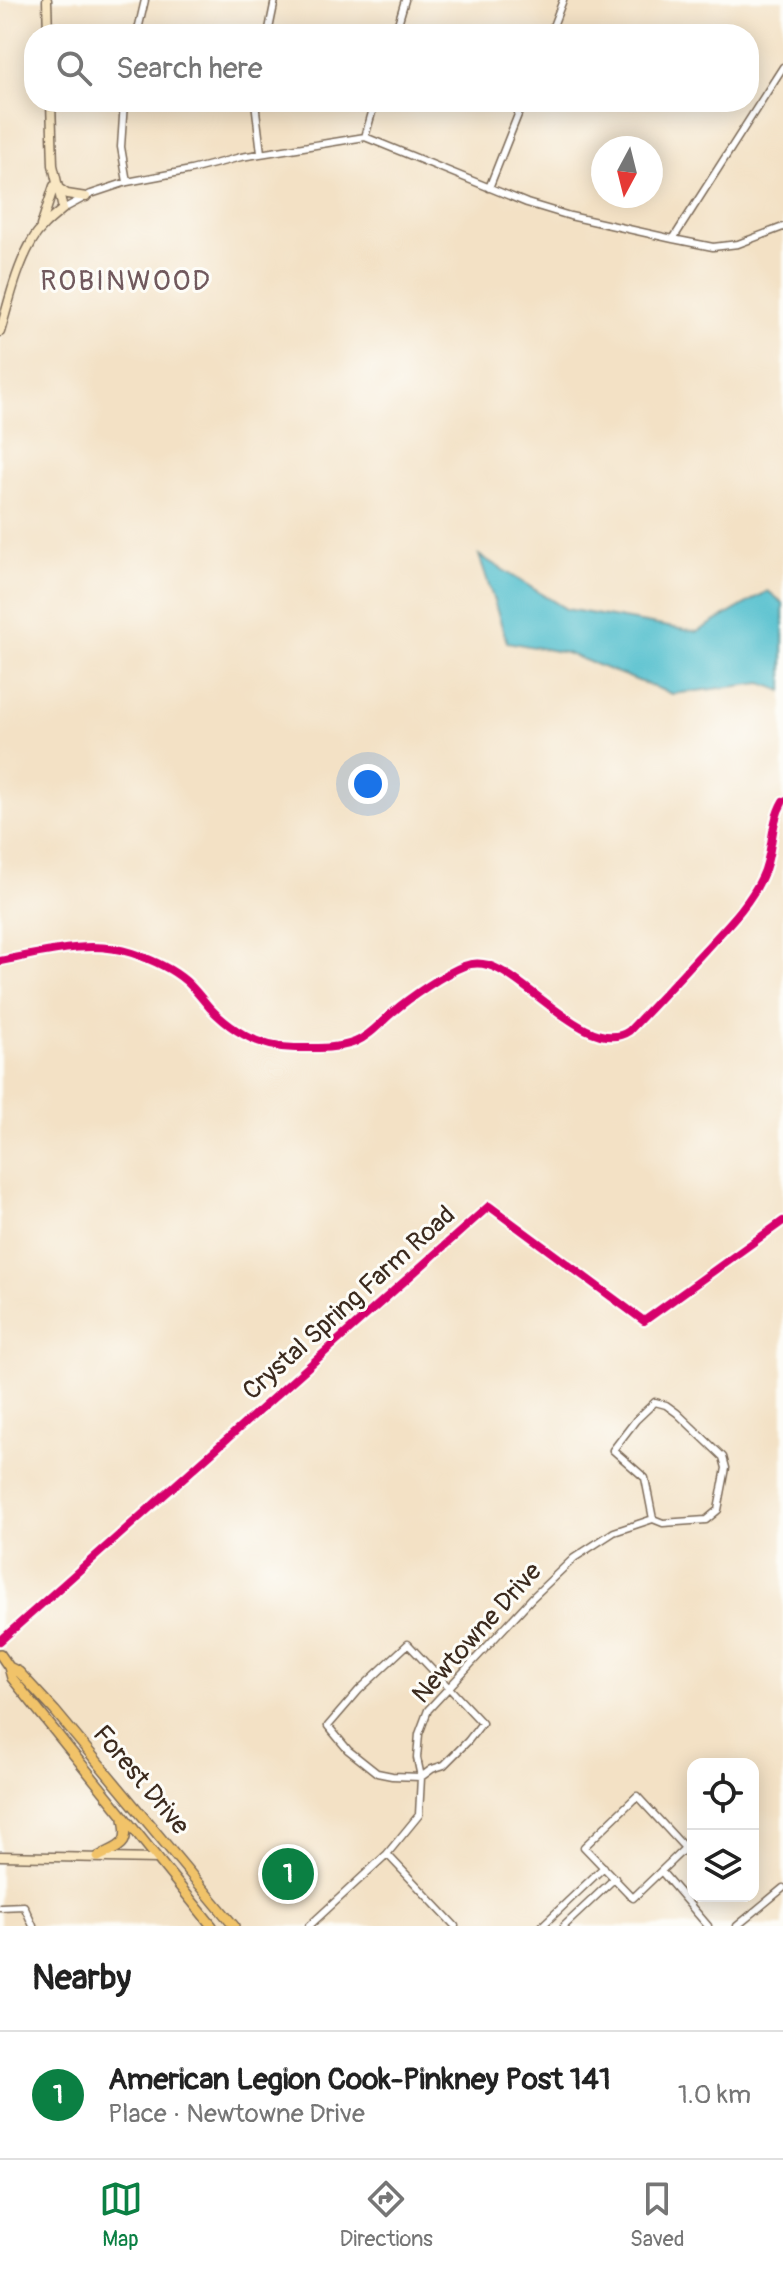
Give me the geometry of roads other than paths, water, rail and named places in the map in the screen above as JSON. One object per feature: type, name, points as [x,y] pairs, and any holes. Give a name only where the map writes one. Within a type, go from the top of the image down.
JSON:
[{"type":"main road","name":"Forest Drive","points":[[0,1654],[12,1678],[212,1926]]},
{"type":"main road","name":"Forest Drive","points":[[9,1667],[19,1672],[40,1694],[234,1926]]},
{"type":"main road","points":[[98,1857],[124,1841],[127,1834],[123,1816]]},
{"type":"main road","points":[[158,1859],[179,1860]]},
{"type":"street","points":[[47,0],[48,24]]},
{"type":"street","points":[[139,24],[145,0]]},
{"type":"street","points":[[270,24],[275,0]]},
{"type":"street","points":[[398,24],[405,0]]},
{"type":"street","points":[[554,24],[563,0]]},
{"type":"street","points":[[759,105],[783,67]]},
{"type":"street","points":[[51,112],[53,165],[63,209]]},
{"type":"street","points":[[123,112],[121,147],[127,182]]},
{"type":"street","points":[[256,112],[261,153]]},
{"type":"street","points":[[365,137],[372,112]]},
{"type":"street","points":[[489,188],[519,112]]},
{"type":"street","points":[[673,239],[754,112]]},
{"type":"street","points":[[0,332],[29,247],[39,232],[63,209],[127,182],[261,153],[365,137],[489,188],[570,216],[673,239],[713,247],[738,244],[783,227]]},
{"type":"street","points":[[56,184],[67,194],[86,197]]},
{"type":"street","points":[[39,232],[56,184]]},
{"type":"street","points":[[0,961],[80,947],[129,952],[161,965],[186,981],[232,1027],[265,1045],[286,1048],[356,1042],[435,984],[465,966],[479,963],[501,971],[591,1032],[619,1037],[629,1031],[680,977],[754,893],[770,856],[775,818],[783,801]]},
{"type":"street","name":"Crystal Spring Farm Road","points":[[0,1641],[489,1206],[644,1321],[783,1221]]},
{"type":"street","name":"Newtowne Drive","points":[[309,1926],[387,1854],[419,1815],[419,1734],[428,1710],[532,1598],[574,1558],[614,1532],[653,1519],[663,1523],[706,1520],[718,1510],[726,1468],[723,1457],[666,1405],[655,1402],[636,1420],[613,1450],[645,1478],[653,1519]]},
{"type":"street","points":[[408,1644],[482,1723],[444,1765],[421,1777],[377,1773],[348,1750],[328,1726],[359,1690],[408,1644]]},
{"type":"street","points":[[637,1796],[685,1848],[661,1871],[633,1898],[584,1847],[637,1796]]},
{"type":"street","points":[[387,1854],[455,1926]]},
{"type":"street","points":[[0,1856],[158,1859]]},
{"type":"street","points":[[542,1926],[604,1867]]},
{"type":"street","points":[[661,1871],[708,1926]]},
{"type":"street","points":[[564,1926],[615,1878]]},
{"type":"street","points":[[737,1926],[783,1888]]},
{"type":"street","points":[[0,1907],[24,1906],[33,1926]]},
{"type":"water","points":[[479,555],[566,609],[697,632],[768,591],[783,603],[783,691],[762,683],[672,694],[566,653],[507,642]]},
{"type":"place","name":"American Legion Cook-Pinkney Post 141","points":[[288,1874]]},
{"type":"district","name":"ROBINWOOD","points":[[126,281]]}]
